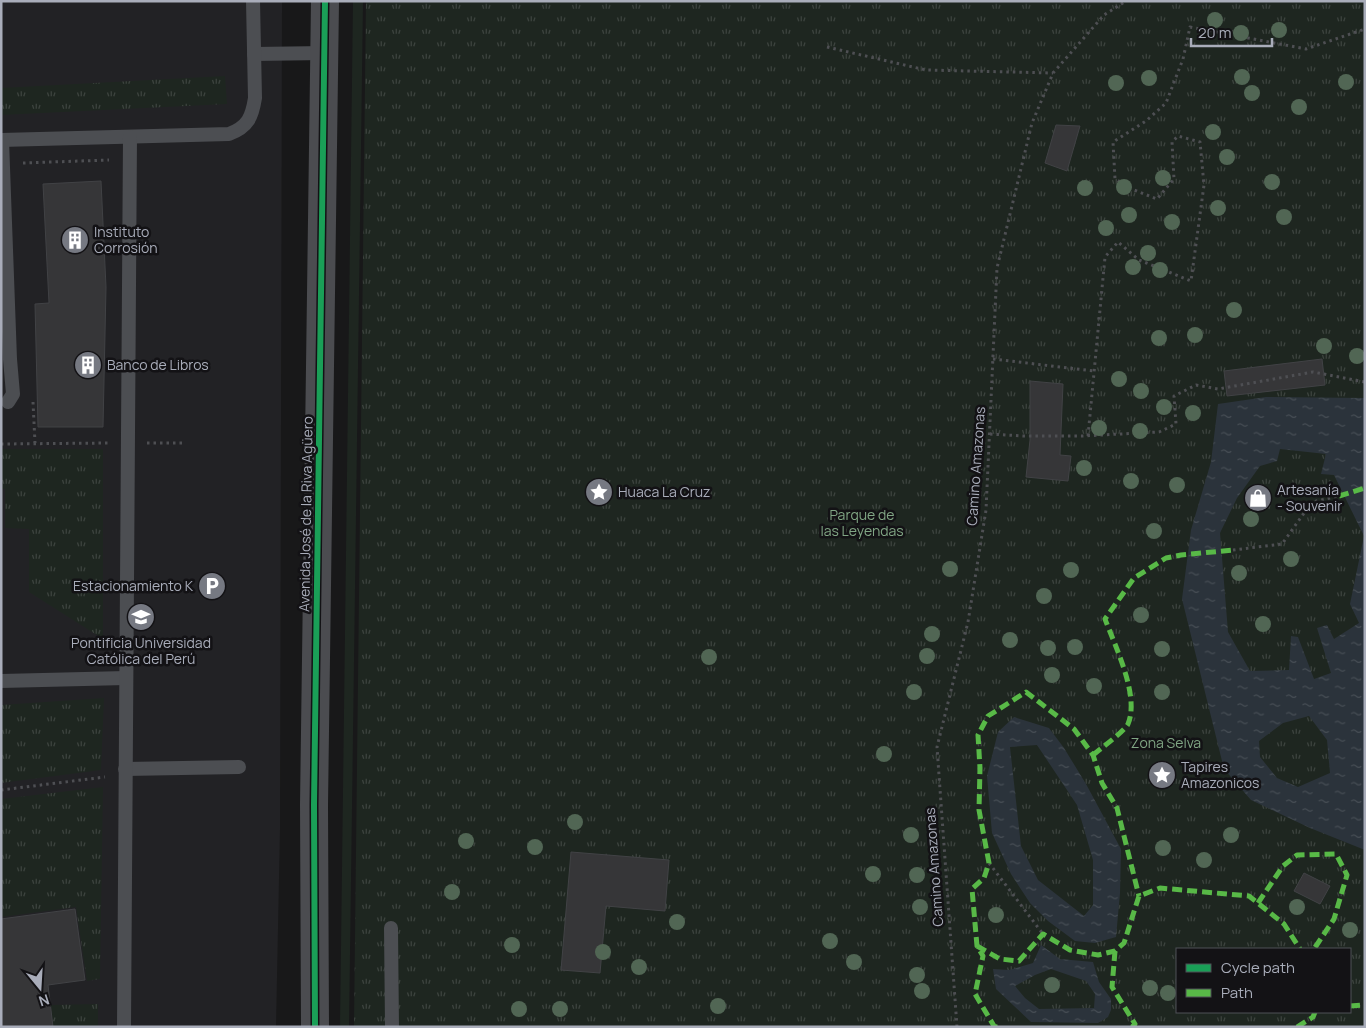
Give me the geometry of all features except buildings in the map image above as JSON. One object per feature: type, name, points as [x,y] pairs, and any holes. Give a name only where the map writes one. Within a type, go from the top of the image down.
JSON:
[{"type":"street","name":"Avenida José de la Riva Agüero","points":[[315,1027],[314,805],[325,1]]},
{"type":"lane","points":[[8,402],[13,394],[2,140],[229,134],[238,130],[246,124],[253,110],[255,98],[253,1]]},
{"type":"lane","points":[[254,54],[325,53]]},
{"type":"lane","points":[[124,1027],[130,137]]},
{"type":"lane","points":[[1,681],[126,678]]},
{"type":"lane","points":[[125,769],[239,767]]},
{"type":"lane","points":[[391,928],[392,1027]]},
{"type":"path","points":[[1088,436],[1105,257],[1118,242],[1139,260],[1190,281],[1204,185],[1200,142],[1178,136],[1172,142],[1174,179],[1157,199],[1134,190],[1115,179],[1113,142],[1146,121],[1166,104],[1183,59],[1190,27],[1306,49],[1365,29]]},
{"type":"path","points":[[827,46],[926,70],[1053,73]]},
{"type":"path","points":[[23,163],[130,160]]},
{"type":"path","points":[[993,359],[1094,371]]},
{"type":"path","points":[[990,434],[1088,436],[1159,432],[1176,424],[1174,396],[1196,384],[1218,389],[1313,372],[1365,382]]},
{"type":"path","points":[[1,444],[183,443]]},
{"type":"path","points":[[1233,550],[1282,544],[1312,502],[1339,496]]},
{"type":"path","points":[[1,790],[107,777],[125,769]]},
{"type":"path","points":[[989,863],[1043,934]]},
{"type":"shaded area","name":"Pontificia Universidad Católica del Perú","points":[[1,1],[282,1],[280,829],[276,1027],[1,1027]]},
{"type":"green space","points":[[353,1],[363,1],[349,1027],[340,1027]]},
{"type":"green space","name":"Parque de las Leyendas","points":[[366,1],[1365,1],[1365,1027],[354,1027]]},
{"type":"green space","points":[[225,76],[227,104],[1,115],[1,88]]},
{"type":"green space","points":[[1,449],[103,449],[103,639],[29,592],[29,529],[5,528],[5,489],[1,489]]},
{"type":"green space","points":[[104,698],[101,770],[1,783],[1,705]]},
{"type":"green space","points":[[103,787],[100,979],[87,981],[76,907],[1,917],[1,799]]},
{"type":"green space","points":[[98,1004],[98,1027],[53,1027],[51,1005]]},
{"type":"water","points":[[1266,397],[1365,398],[1365,850],[1310,828],[1251,800],[1224,769],[1182,599],[1191,530],[1211,462],[1218,404]],"holes":[[[1280,449],[1326,454],[1321,474],[1334,475],[1364,536],[1350,604],[1359,623],[1334,639],[1327,625],[1317,628],[1331,673],[1314,679],[1298,637],[1291,636],[1289,670],[1250,671],[1228,632],[1220,533],[1237,498],[1260,466],[1277,461]],[[1309,716],[1327,740],[1330,773],[1298,787],[1277,778],[1260,757],[1259,741],[1283,723]]]},
{"type":"water","points":[[1014,717],[1049,728],[1086,784],[1121,849],[1116,937],[1095,943],[1075,941],[1048,921],[1030,903],[1011,874],[992,833],[987,776],[998,732]],"holes":[[[1037,745],[1077,805],[1093,860],[1093,905],[1084,916],[1038,880],[1021,846],[1010,747]]]},
{"type":"water","points":[[1041,945],[1060,959],[1093,962],[1099,982],[1111,999],[1111,1010],[1108,1017],[1098,1023],[1031,1022],[996,989],[993,969],[1009,970],[1033,963]],"holes":[[[1051,969],[1086,981],[1095,994],[1094,1008],[1039,1009],[1025,998],[1015,986]]]},
{"type":"marked path","points":[[1339,496],[1365,488]]},
{"type":"marked path","points":[[1093,755],[1126,727],[1131,713],[1131,700],[1125,671],[1105,619],[1134,578],[1166,558],[1233,550]]},
{"type":"marked path","points":[[997,1027],[994,1026],[975,994],[983,956],[977,946],[972,889],[984,878],[989,863],[979,810],[980,768],[978,735],[988,716],[1026,692],[1074,729],[1093,755],[1102,783],[1117,808],[1139,896]]},
{"type":"marked path","points":[[1258,903],[1283,866],[1297,855],[1336,854],[1347,875],[1334,919],[1315,948]]},
{"type":"marked path","points":[[977,946],[1000,959],[1019,961],[1043,934],[1070,950],[1098,955],[1115,951],[1124,943],[1139,896],[1160,888],[1249,896],[1284,924],[1299,948]]},
{"type":"marked path","points":[[1115,951],[1112,987],[1135,1024],[1132,1027]]},
{"type":"marked path","points":[[1351,1006],[1365,1005]]},
{"type":"marked path","points":[[1297,1027],[1313,1017],[1315,1013]]},
{"type":"cycle path","points":[[315,1027],[314,805],[325,1]]},
{"type":"place","name":"Instituto Corrosión","points":[[75,240]]},
{"type":"place","name":"Banco de Libros","points":[[88,365]]},
{"type":"place","name":"Huaca La Cruz","points":[[599,492]]},
{"type":"place","name":"Artesanía - Souvenir","points":[[1258,498]]},
{"type":"place","name":"Estacionamiento K","points":[[212,586]]},
{"type":"place","name":"Pontificia Universidad Católica del Perú","points":[[141,617]]},
{"type":"place","name":"Tapires Amazonicos","points":[[1162,775]]},
{"type":"park label","name":"Zona Selva","points":[[1166,743]]}]
